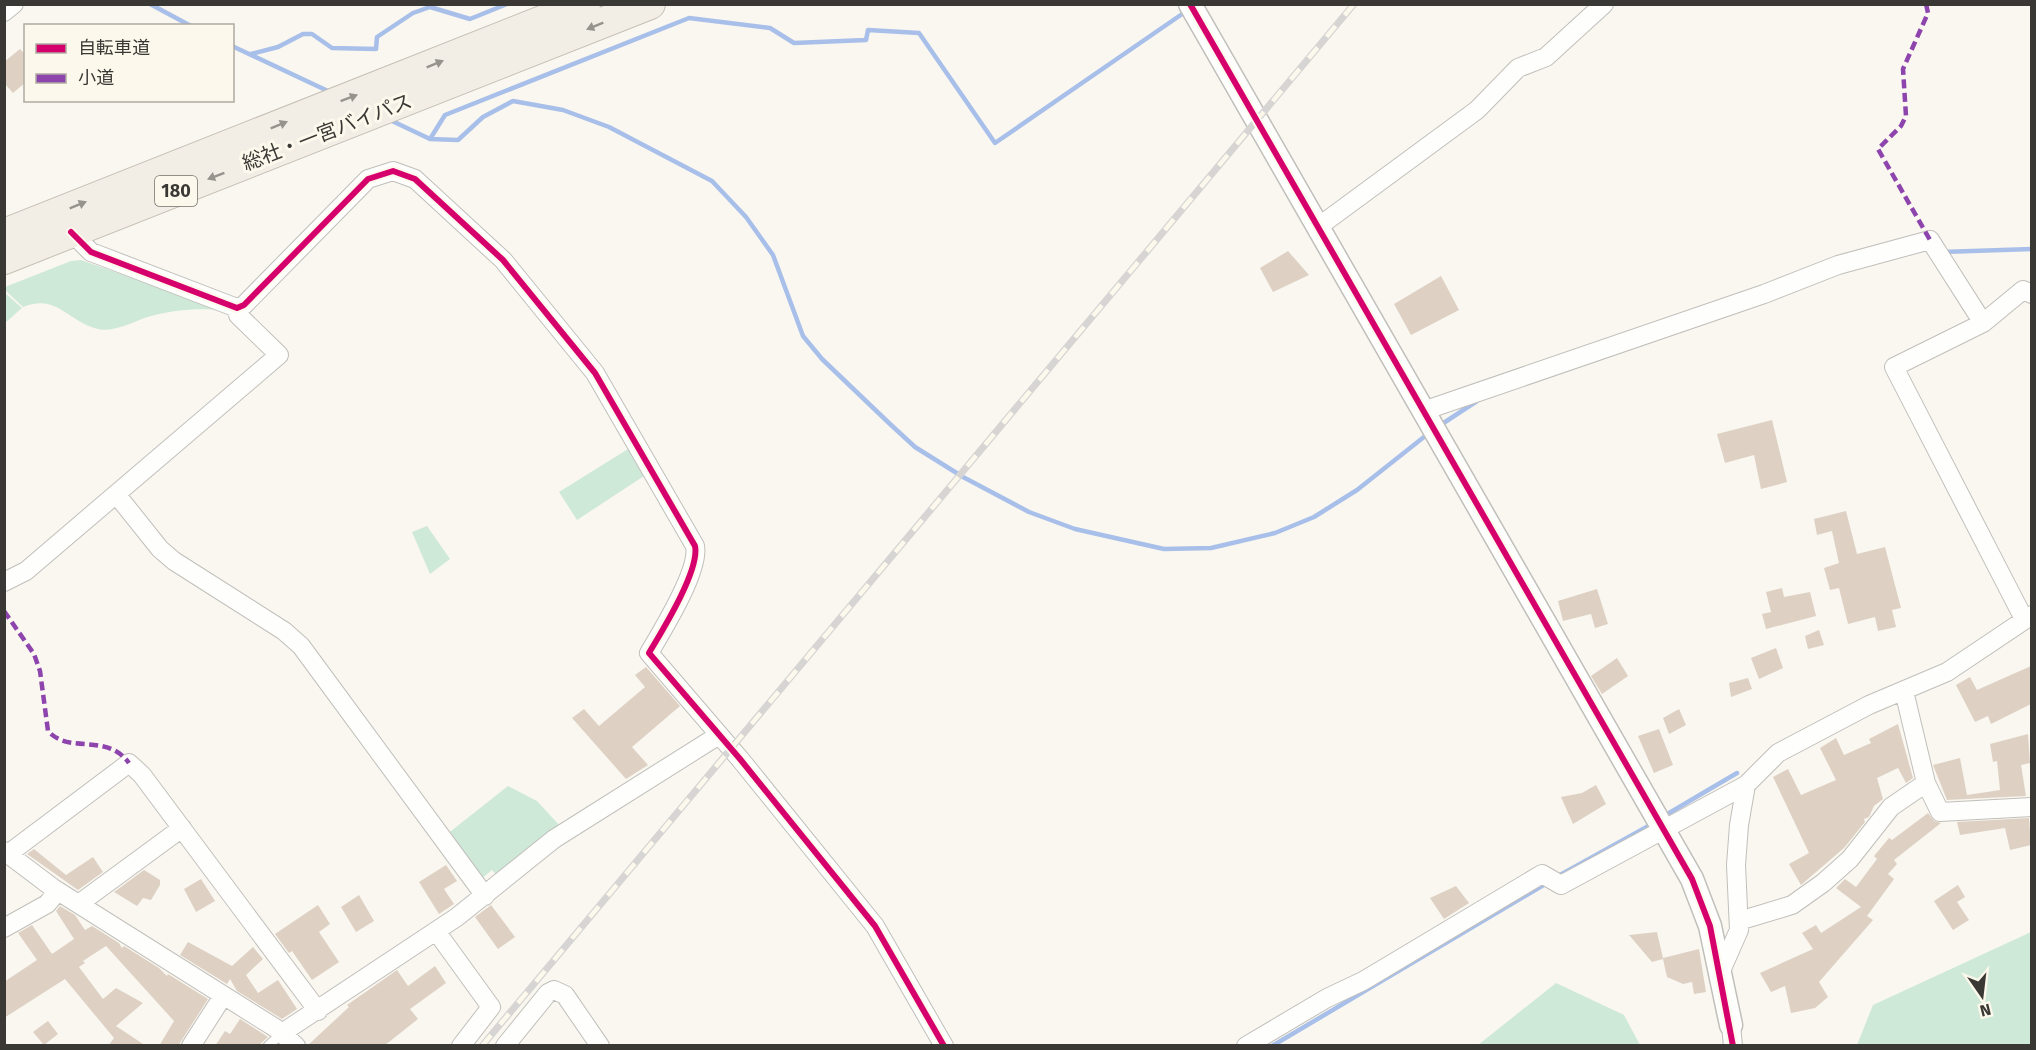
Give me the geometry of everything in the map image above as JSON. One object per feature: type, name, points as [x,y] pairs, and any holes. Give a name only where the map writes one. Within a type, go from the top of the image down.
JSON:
[{"type":"highway","name":"総社・一宮バイパス","points":[[56,230],[318,110],[585,4]]},
{"type":"highway","name":"総社・一宮バイパス","points":[[6,238],[56,230],[348,124],[650,4]]},
{"type":"street","points":[[4,12],[14,4]]},
{"type":"street","points":[[1190,4],[1662,823],[1702,901],[1720,973],[1732,1035]]},
{"type":"street","points":[[1318,227],[1477,110],[1518,68],[1546,57],[1604,4]]},
{"type":"street","points":[[56,230],[91,252],[237,308],[244,305],[368,179],[393,171],[406,174],[446,206],[503,260],[595,373],[694,546],[694,562],[670,617],[649,653],[720,735],[875,926],[944,1046]]},
{"type":"street","points":[[1425,414],[1764,294],[1838,265],[1930,240],[1983,323]]},
{"type":"street","points":[[1246,1046],[1327,998],[1363,981],[1542,874],[1561,885],[1662,823],[1746,785],[1778,753],[1869,705],[1947,672],[2028,617],[1894,367],[1983,323],[2023,290],[2031,294]]},
{"type":"street","points":[[4,582],[26,571],[279,355],[238,315],[237,308]]},
{"type":"street","points":[[116,494],[160,549],[174,561],[284,631],[301,646],[485,896]]},
{"type":"street","points":[[1904,691],[1926,783],[1940,812],[2031,807]]},
{"type":"street","points":[[282,1033],[436,931],[485,896],[554,839],[720,735]]},
{"type":"street","points":[[296,1046],[282,1033],[58,891],[6,853],[129,763],[142,776],[182,828],[318,1011]]},
{"type":"street","points":[[1739,921],[1792,905],[1823,884],[1850,859],[1891,807],[1926,783]]},
{"type":"street","points":[[1720,973],[1739,930],[1736,866],[1739,825],[1746,785]]},
{"type":"street","points":[[82,905],[84,900],[182,828]]},
{"type":"street","points":[[4,928],[47,904],[58,891]]},
{"type":"street","points":[[436,931],[491,1007],[461,1046]]},
{"type":"street","points":[[505,1046],[548,993],[554,990],[565,995],[600,1046]]},
{"type":"street","points":[[191,1046],[223,996]]},
{"type":"lane","points":[[268,1046],[282,1033]]},
{"type":"green space","points":[[81,260],[225,311],[198,309],[169,312],[105,330],[78,321],[54,306],[35,304],[23,307],[5,290],[5,287],[71,261]]},
{"type":"green space","points":[[5,293],[22,308],[5,323]]},
{"type":"green space","points":[[628,449],[644,476],[577,520],[559,492]]},
{"type":"green space","points":[[427,526],[450,559],[430,574],[412,532]]},
{"type":"green space","points":[[508,786],[537,801],[561,827],[497,876],[492,870],[480,880],[446,835]]},
{"type":"green space","points":[[2031,932],[2031,1045],[1857,1045],[1873,1005]]},
{"type":"green space","points":[[1556,983],[1624,1015],[1640,1045],[1478,1045]]},
{"type":"building","points":[[20,49],[24,53],[24,84],[13,93],[4,83],[4,62]]},
{"type":"building","points":[[1288,251],[1309,275],[1273,292],[1260,268]]},
{"type":"building","points":[[1441,276],[1459,310],[1411,335],[1394,304]]},
{"type":"building","points":[[1772,420],[1787,482],[1761,489],[1754,455],[1725,463],[1717,434]]},
{"type":"building","points":[[1846,511],[1857,554],[1885,547],[1901,608],[1892,610],[1896,627],[1878,631],[1875,617],[1848,624],[1839,588],[1830,590],[1824,568],[1839,563],[1832,531],[1817,535],[1814,519]]},
{"type":"building","points":[[1782,588],[1784,597],[1810,592],[1816,616],[1766,629],[1762,614],[1771,612],[1766,592]]},
{"type":"building","points":[[1597,589],[1608,624],[1595,628],[1591,614],[1563,621],[1558,601]]},
{"type":"building","points":[[1819,630],[1824,645],[1808,649],[1805,636]]},
{"type":"building","points":[[1776,648],[1783,668],[1759,679],[1751,658]]},
{"type":"building","points":[[1617,658],[1628,676],[1602,694],[1591,676]]},
{"type":"building","points":[[2031,666],[2031,704],[1991,724],[1988,716],[1975,722],[1956,685],[1970,677],[1977,690]]},
{"type":"building","points":[[646,667],[680,706],[632,747],[648,765],[626,779],[572,718],[584,709],[599,726],[645,687],[635,675]]},
{"type":"building","points":[[1748,678],[1752,689],[1731,697],[1729,683]]},
{"type":"building","points":[[1679,709],[1686,725],[1669,734],[1663,718]]},
{"type":"building","points":[[1898,724],[1913,778],[1906,783],[1898,768],[1877,778],[1883,799],[1874,806],[1869,817],[1864,819],[1865,822],[1844,848],[1801,885],[1789,864],[1809,853],[1773,777],[1788,769],[1801,795],[1836,780],[1820,748],[1836,738],[1844,755],[1871,743],[1869,739]]},
{"type":"building","points":[[1659,729],[1673,765],[1654,773],[1638,736]]},
{"type":"building","points":[[2028,734],[2030,763],[2021,765],[2026,796],[1947,800],[1933,765],[1960,758],[1967,795],[2000,790],[1997,761],[1993,762],[1990,744]]},
{"type":"building","points":[[1596,785],[1606,804],[1573,824],[1561,797],[1582,793]]},
{"type":"building","points":[[1928,813],[1934,821],[1941,823],[1894,860],[1897,864],[1888,874],[1894,879],[1867,916],[1873,920],[1819,982],[1828,997],[1815,1008],[1791,1013],[1785,986],[1771,992],[1760,973],[1813,949],[1802,933],[1816,925],[1821,933],[1861,907],[1836,888],[1845,879],[1856,887],[1877,859],[1874,856],[1889,838],[1892,840]]},
{"type":"building","points":[[2029,818],[2031,845],[2010,850],[2005,828],[1960,835],[1957,822]]},
{"type":"building","points":[[34,849],[66,875],[93,857],[103,872],[78,890],[27,854]]},
{"type":"building","points":[[446,865],[457,881],[444,889],[454,904],[439,914],[419,882]]},
{"type":"building","points":[[144,870],[160,880],[160,885],[151,900],[143,898],[137,906],[114,892]]},
{"type":"building","points":[[201,879],[215,901],[196,912],[184,889]]},
{"type":"building","points":[[1958,885],[1965,897],[1957,902],[1969,920],[1953,930],[1934,901]]},
{"type":"building","points":[[1456,886],[1469,903],[1444,919],[1430,898]]},
{"type":"building","points":[[359,895],[374,921],[356,932],[341,907]]},
{"type":"building","points":[[318,905],[330,924],[319,932],[339,962],[312,980],[292,951],[289,953],[275,934]]},
{"type":"building","points":[[491,905],[515,937],[498,949],[475,917]]},
{"type":"building","points":[[60,906],[75,915],[85,930],[92,926],[119,943],[122,948],[124,946],[159,968],[167,976],[168,974],[208,999],[178,1046],[159,1046],[174,1021],[106,946],[83,961],[85,963],[79,967],[103,999],[116,988],[143,1003],[116,1026],[146,1046],[108,1046],[114,1038],[65,979],[4,1018],[4,982],[37,960],[18,933],[32,925],[52,954],[74,939],[56,911]]},
{"type":"building","points":[[1657,932],[1663,958],[1699,949],[1706,992],[1694,994],[1692,982],[1683,984],[1667,977],[1663,959],[1652,962],[1629,935]]},
{"type":"building","points":[[188,942],[232,966],[253,947],[263,959],[246,975],[258,993],[278,980],[297,1009],[282,1019],[237,991],[230,979],[227,984],[180,955]]},
{"type":"building","points":[[435,966],[446,983],[410,1009],[418,1019],[383,1046],[307,1046],[349,1007],[347,1005],[397,970],[408,986]]},
{"type":"building","points":[[240,1019],[268,1037],[258,1046],[215,1046],[225,1031],[230,1034]]},
{"type":"building","points":[[48,1021],[58,1034],[44,1045],[33,1032]]},
{"type":"waterway","points":[[150,4],[187,24]]},
{"type":"waterway","points":[[251,54],[278,47],[303,34],[312,34],[332,48],[376,49],[377,37],[413,13],[430,7],[470,19],[507,4]]},
{"type":"waterway","points":[[430,139],[445,115],[689,18],[770,28],[794,43],[866,40],[868,30],[919,33],[995,143],[1185,12]]},
{"type":"waterway","points":[[234,47],[330,92]]},
{"type":"waterway","points":[[390,120],[430,139],[458,140],[483,117],[513,101],[563,110],[609,127],[712,181],[746,217],[773,255],[803,336],[822,359],[915,447],[963,477],[1029,512],[1075,529],[1164,549],[1211,548],[1275,533],[1314,517],[1357,490],[1429,433]]},
{"type":"waterway","points":[[1942,252],[2032,249]]},
{"type":"waterway","points":[[1439,426],[1477,401]]},
{"type":"waterway","points":[[1664,816],[1737,773]]},
{"type":"waterway","points":[[1560,875],[1652,824]]},
{"type":"waterway","points":[[1272,1046],[1547,883]]},
{"type":"railway","points":[[482,1046],[1354,4]]},
{"type":"marked path","points":[[1926,4],[1928,13],[1903,69],[1906,116],[1901,126],[1878,149],[1930,240]]},
{"type":"marked path","points":[[4,611],[34,654],[40,671],[48,731],[67,742],[110,748],[129,763]]},
{"type":"cycle path","points":[[1190,4],[1692,879],[1710,926],[1733,1046]]},
{"type":"cycle path","points":[[71,232],[91,252],[237,308],[244,305],[368,179],[393,171],[415,179],[503,260],[595,373],[695,546],[695,557],[686,585],[649,653],[740,759],[875,926],[944,1046]]}]
